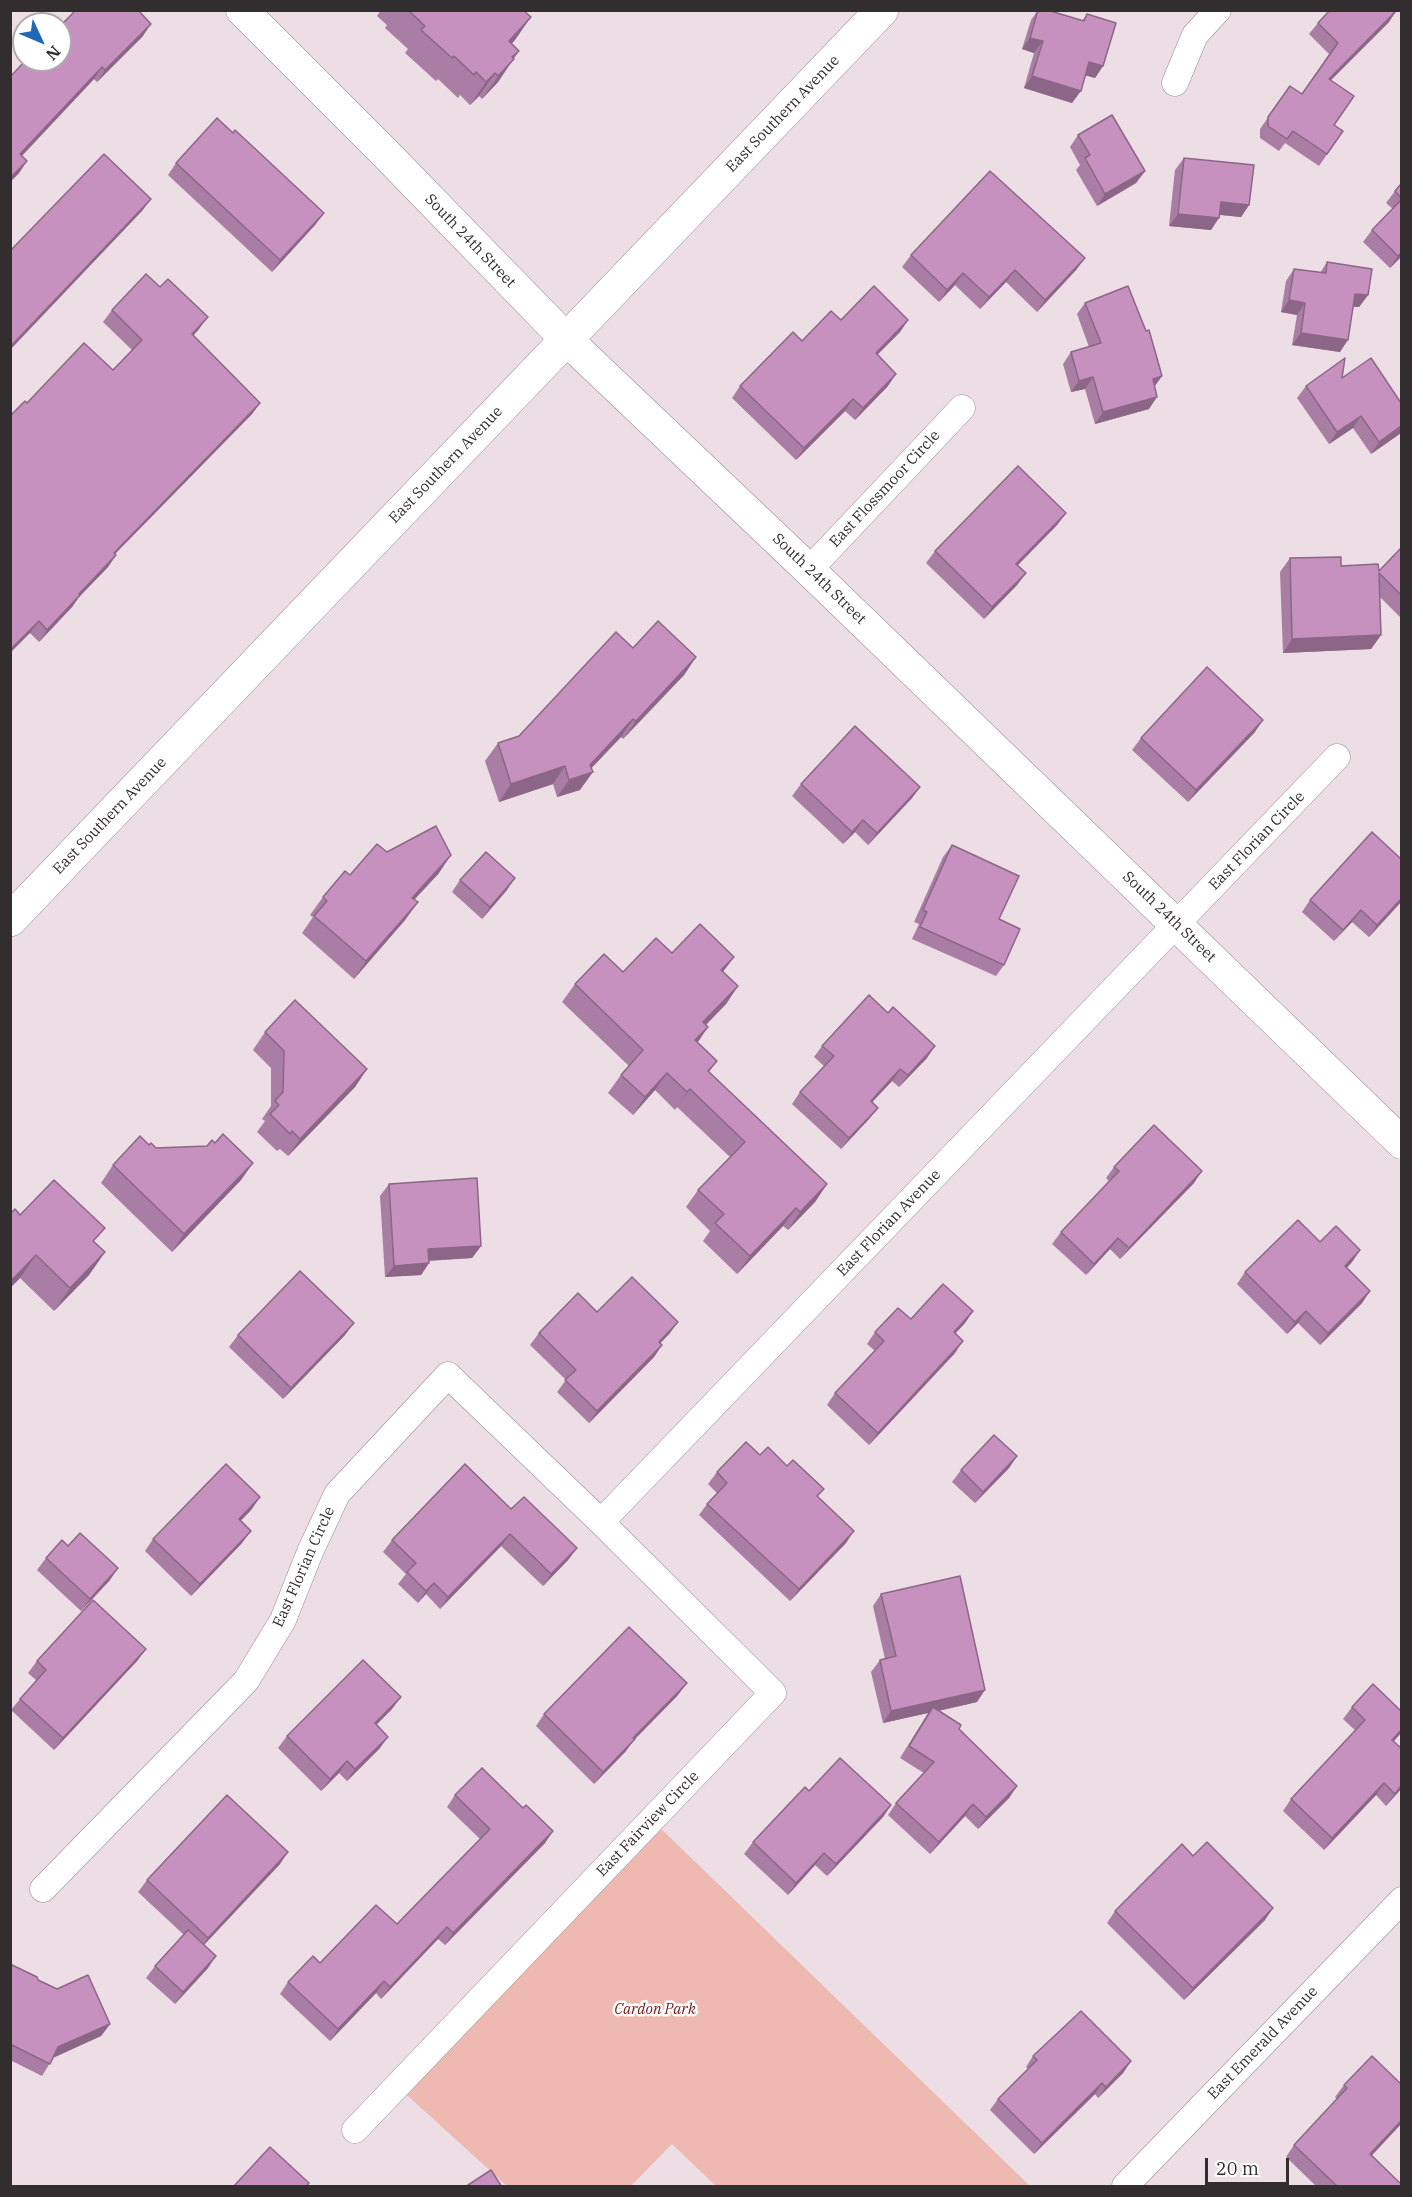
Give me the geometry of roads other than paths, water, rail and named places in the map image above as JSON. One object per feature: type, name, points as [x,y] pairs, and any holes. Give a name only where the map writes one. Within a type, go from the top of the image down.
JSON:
[{"type":"main road","name":"East Southern Avenue","points":[[10,920],[882,10]]},
{"type":"street","name":"South 24th Street","points":[[242,10],[566,339],[1177,924],[1401,1143]]},
{"type":"street","points":[[1175,83],[1195,35],[1218,10]]},
{"type":"street","name":"East Flossmoor Circle","points":[[809,570],[962,408]]},
{"type":"street","name":"East Florian Circle","points":[[1177,924],[1337,757]]},
{"type":"street","name":"East Florian Avenue","points":[[601,1522],[1177,924]]},
{"type":"street","name":"East Florian Circle","points":[[43,1889],[246,1681],[283,1620],[310,1552],[337,1494],[448,1375],[601,1522]]},
{"type":"street","name":"East Fairview Circle","points":[[356,2130],[773,1693],[601,1522]]},
{"type":"street","name":"East Emerald Avenue","points":[[1125,2187],[1401,1900]]},
{"type":"park label","name":"Cardon Park","points":[[655,2010]]}]
